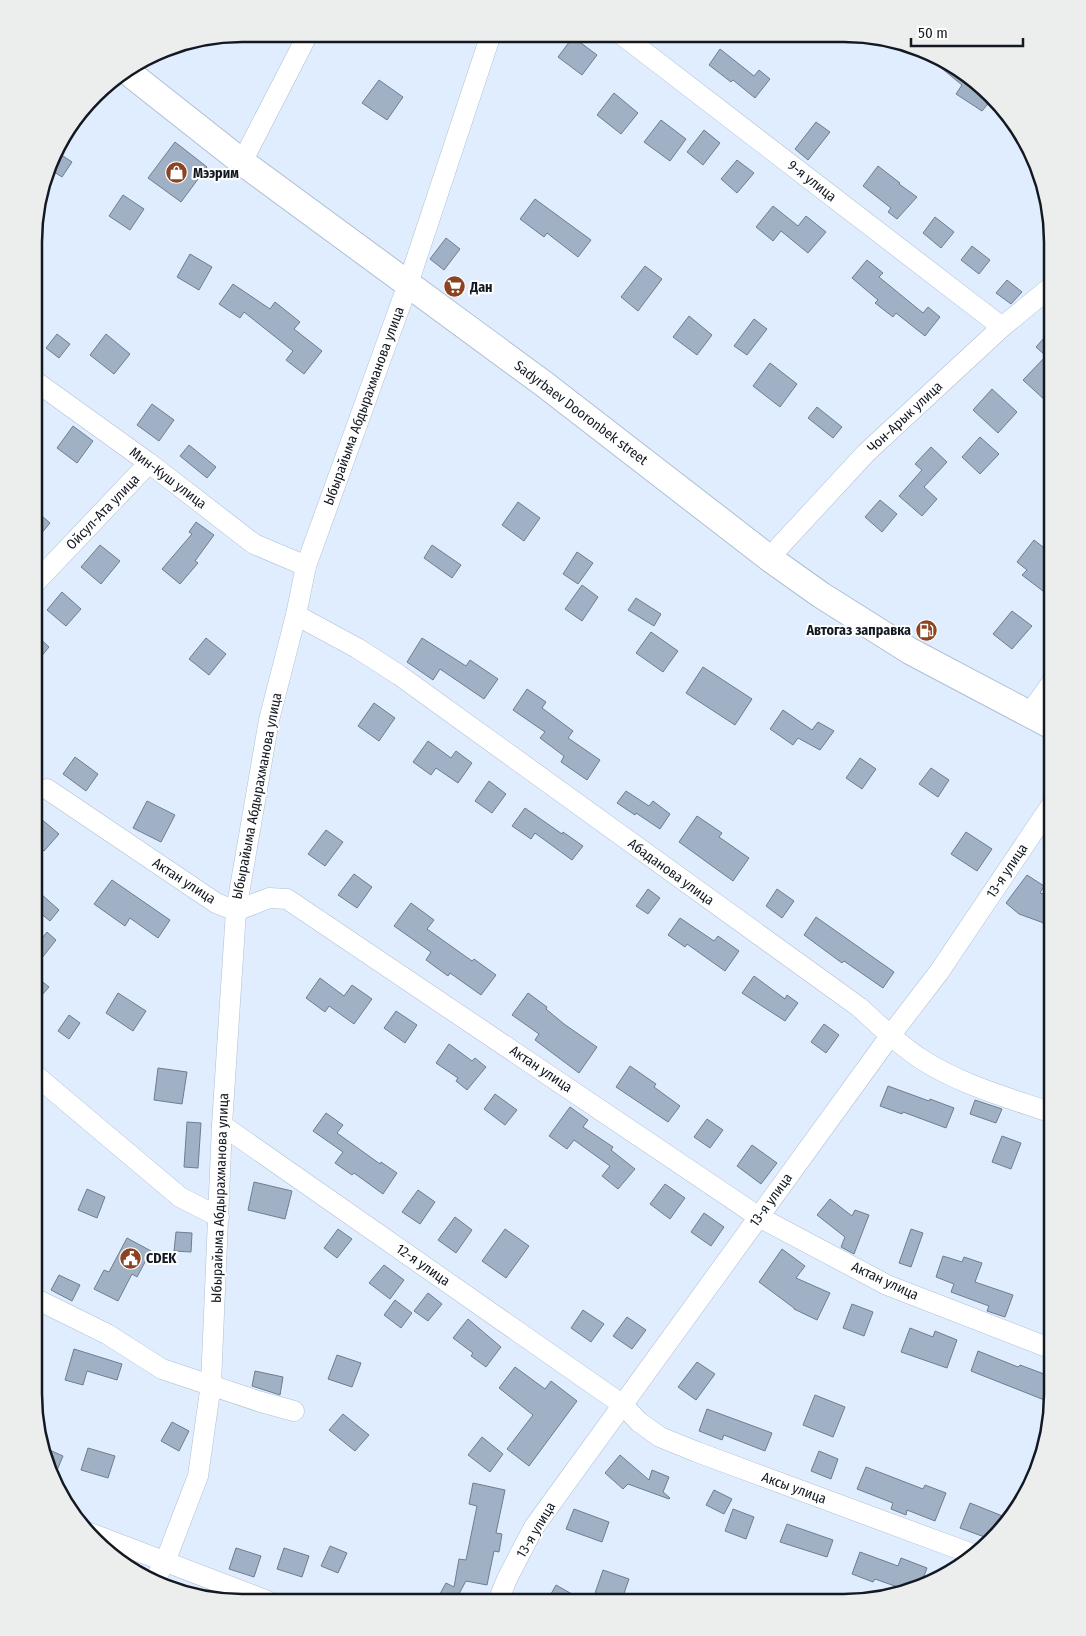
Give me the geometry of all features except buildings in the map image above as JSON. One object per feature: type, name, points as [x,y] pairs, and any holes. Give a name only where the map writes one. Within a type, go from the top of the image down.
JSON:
[{"type":"main road","name":"Sadyrbaev Dooronbek street","points":[[132,75],[242,162],[552,390],[769,558],[821,595],[910,650],[1041,720]]},
{"type":"street","points":[[242,162],[304,42]]},
{"type":"street","name":"Ыбырайыма Абдырахманова улица","points":[[158,1575],[165,1562],[198,1476],[211,1384],[222,1125],[236,912],[269,720],[296,615],[306,566],[408,284],[488,42]]},
{"type":"street","name":"9-я улица","points":[[631,42],[1002,327]]},
{"type":"street","name":"Чон-Арык улица","points":[[769,558],[866,453],[1002,327],[1044,293]]},
{"type":"street","name":"Мин-Куш улица","points":[[42,386],[149,463],[254,544],[306,566]]},
{"type":"street","name":"Ойсул-Ата улица","points":[[42,575],[149,463]]},
{"type":"street","name":"Абаданова улица","points":[[296,615],[357,648],[407,681],[859,1007],[890,1036],[922,1060],[970,1084],[1044,1110]]},
{"type":"street","points":[[1041,720],[1037,702],[1044,693]]},
{"type":"street","name":"Актан улица","points":[[48,789],[216,903],[236,912],[269,898],[287,899],[759,1217],[887,1285],[1044,1346]]},
{"type":"street","name":"13-я улица","points":[[501,1594],[534,1527],[890,1036],[939,972],[1044,816]]},
{"type":"street","points":[[42,1081],[180,1197],[219,1217]]},
{"type":"street","name":"12-я улица","points":[[222,1125],[623,1405]]},
{"type":"street","points":[[42,1302],[107,1334],[162,1369],[294,1411]]},
{"type":"street","name":"Аксы улица","points":[[623,1405],[640,1422],[660,1437],[966,1552]]},
{"type":"street","points":[[107,1540],[243,1594]]},
{"type":"place","name":"Мээрим","points":[[177,173]]},
{"type":"place","name":"Дан","points":[[454,287]]},
{"type":"place","name":"Автогаз заправка","points":[[927,630]]},
{"type":"place","name":"CDEK","points":[[130,1258]]}]
